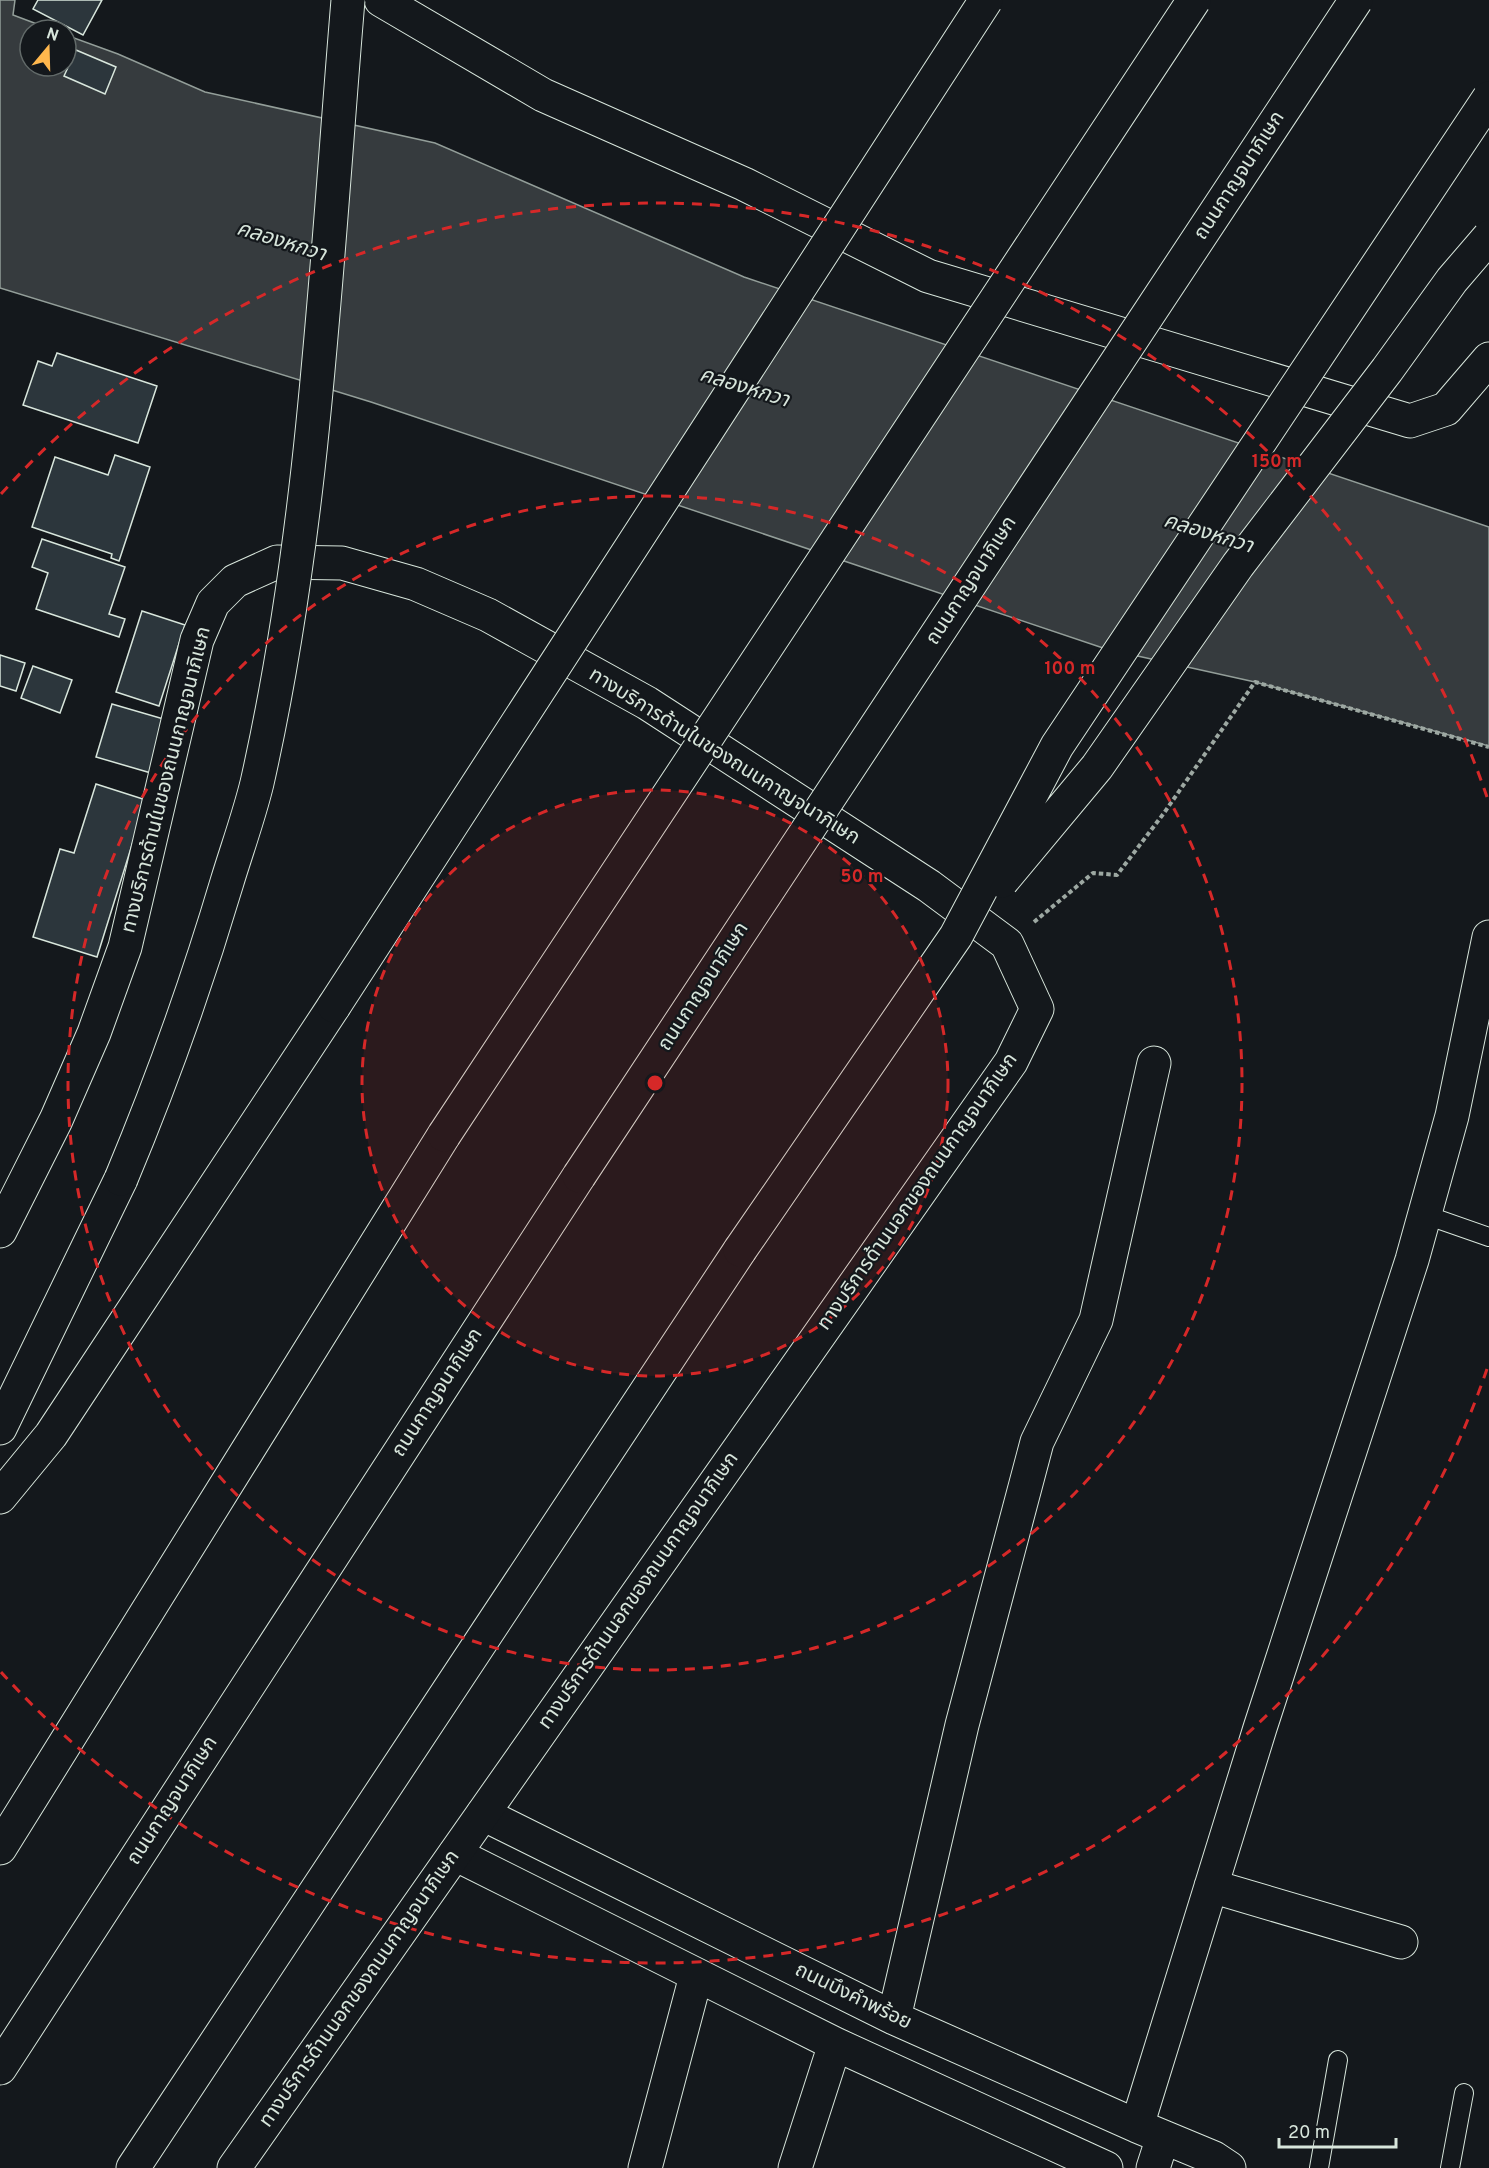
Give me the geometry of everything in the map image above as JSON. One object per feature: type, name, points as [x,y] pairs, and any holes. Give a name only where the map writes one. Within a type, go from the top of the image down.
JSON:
[{"type":"main road","points":[[0,1428],[121,1179],[183,1024],[256,786],[283,652],[304,513],[348,0]]},
{"type":"main road","points":[[381,0],[543,95],[744,184],[928,276],[1410,421],[1446,409],[1489,359]]},
{"type":"main road","points":[[0,1497],[51,1435],[334,1006],[986,0]]},
{"type":"main road","points":[[0,1848],[444,1135],[1194,0]]},
{"type":"main road","name":"ถนนกาญจนาภิเษก","points":[[0,2068],[579,1176],[1356,0]]},
{"type":"main road","points":[[956,936],[1057,746],[1489,98]]},
{"type":"main road","points":[[133,2168],[740,1250],[956,936],[1096,767],[1238,566],[1387,370],[1452,280],[1489,237]]},
{"type":"main road","name":"ทางบริการด้านในของถนนกาญจนาภิเษก","points":[[0,1231],[56,1120],[94,1033],[125,947],[197,640],[213,603],[235,581],[277,562],[342,563],[417,584],[488,615],[647,703],[929,886],[1006,944],[1037,1009]]},
{"type":"main road","points":[[1153,2168],[1150,2131],[1211,1886],[1412,1260],[1452,1116],[1489,937]]},
{"type":"main road","name":"ทางบริการด้านนอกของถนนกาญจนาภิเษก","points":[[234,2168],[1011,1062],[1037,1009]]},
{"type":"main road","points":[[894,2018],[962,1725],[1036,1442],[1096,1320],[1154,1063]]},
{"type":"main road","name":"ถนนบึงคำพร้อย","points":[[483,1814],[894,2018],[1150,2131],[1218,2164]]},
{"type":"main road","points":[[455,1854],[835,2044],[1106,2168]]},
{"type":"main road","points":[[1211,1886],[1401,1942]]},
{"type":"main road","points":[[645,2168],[696,1976]]},
{"type":"main road","points":[[795,2168],[835,2044]]},
{"type":"lane","points":[[1423,1214],[1489,1237]]},
{"type":"lane","points":[[1319,2168],[1338,2060]]},
{"type":"lane","points":[[1450,2168],[1464,2093]]},
{"type":"path","points":[[1006,944],[1093,873],[1117,875],[1164,813],[1255,682],[1489,747]]},
{"type":"water","name":"คลองหกวา","points":[[0,0],[15,0],[13,15],[21,18],[18,18],[18,78],[78,78],[78,39],[118,54],[205,92],[435,143],[744,277],[1489,527],[1489,746],[1255,682],[1106,649],[371,402],[0,288]]},
{"type":"building","points":[[38,0],[102,0],[83,35],[78,32],[78,18],[50,18],[33,9]]},
{"type":"building","points":[[78,51],[116,67],[105,94],[69,78],[78,78]]},
{"type":"building","points":[[57,353],[157,386],[138,443],[23,405],[38,361],[52,366]]},
{"type":"building","points":[[115,455],[150,467],[119,561],[111,558],[112,554],[32,527],[55,457],[108,475]]},
{"type":"building","points":[[42,539],[125,567],[109,614],[125,619],[119,637],[36,609],[48,573],[32,567]]},
{"type":"building","points":[[142,611],[185,625],[159,706],[116,692]]},
{"type":"building","points":[[0,655],[25,663],[16,691],[0,686]]},
{"type":"building","points":[[33,666],[72,680],[60,713],[21,698]]},
{"type":"building","points":[[112,704],[167,720],[151,773],[96,757]]},
{"type":"building","points":[[96,784],[146,800],[97,957],[33,937],[60,849],[74,853]]}]
